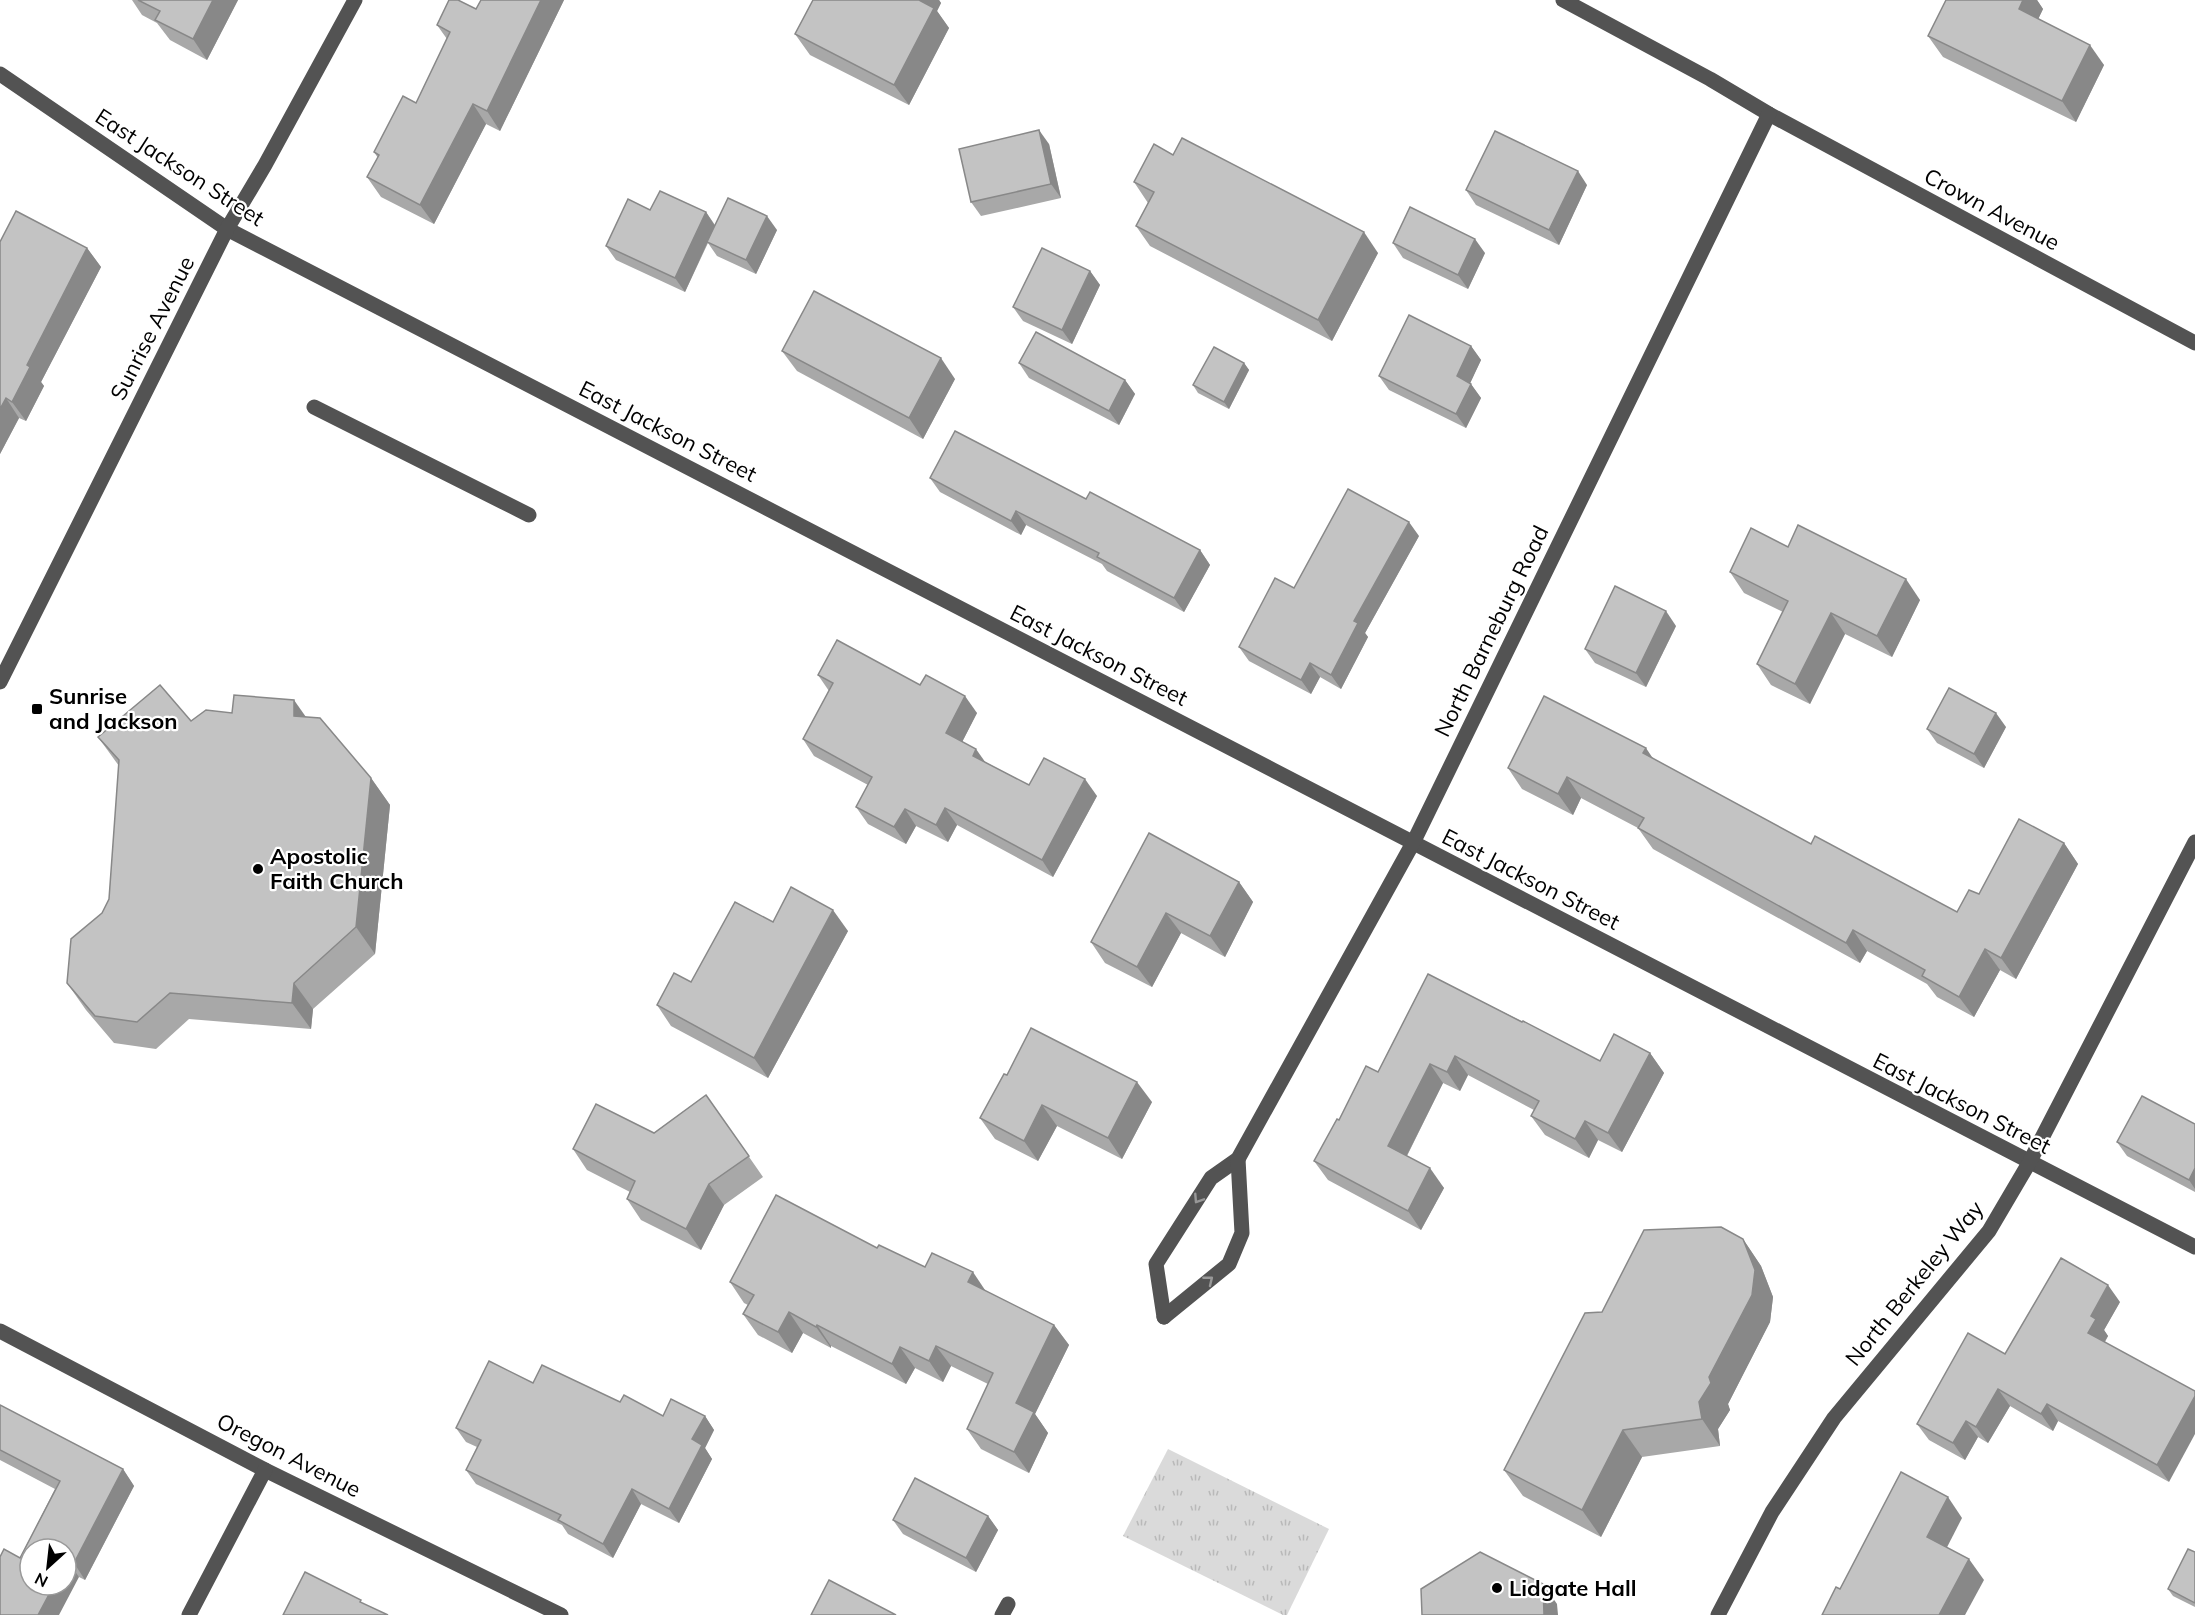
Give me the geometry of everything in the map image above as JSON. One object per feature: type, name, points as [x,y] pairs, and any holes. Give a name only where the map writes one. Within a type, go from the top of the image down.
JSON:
[{"type":"street","name":"Sunrise Avenue","points":[[0,682],[227,229],[265,165],[355,0]]},
{"type":"street","name":"Crown Avenue","points":[[1563,0],[1710,79],[1769,114],[2195,343]]},
{"type":"street","name":"East Jackson Street","points":[[0,74],[227,229],[2195,1247]]},
{"type":"street","name":"North Barneburg Road","points":[[1238,1159],[1242,1233],[1229,1264],[1164,1317],[1156,1264],[1211,1178],[1238,1159],[1413,843],[1769,114]]},
{"type":"street","points":[[314,407],[529,515]]},
{"type":"street","name":"North Berkeley Way","points":[[1718,1615],[1772,1512],[1834,1418],[1989,1231],[2029,1163],[2195,842]]},
{"type":"street","name":"Oregon Avenue","points":[[0,1331],[265,1470],[561,1615]]},
{"type":"street","points":[[189,1615],[265,1470]]},
{"type":"green space","points":[[1168,1449],[1329,1529],[1287,1615],[1123,1536]]},
{"type":"building","points":[[138,0],[213,0],[193,39],[155,20],[160,11]]},
{"type":"building","points":[[449,0],[458,0],[476,9],[481,0],[541,0],[487,111],[473,104],[420,205],[367,177],[379,155],[374,152],[403,96],[416,103],[450,32],[437,25]]},
{"type":"building","points":[[813,0],[919,0],[934,8],[894,85],[795,34]]},
{"type":"building","points":[[1946,0],[2023,0],[2019,9],[2090,45],[2062,101],[1928,36]]},
{"type":"building","points":[[1039,130],[1051,184],[971,202],[959,149]]},
{"type":"building","points":[[1495,131],[1578,171],[1549,230],[1466,190]]},
{"type":"building","points":[[1182,138],[1364,232],[1318,320],[1136,226],[1154,192],[1134,182],[1154,144],[1173,155]]},
{"type":"building","points":[[660,191],[706,212],[675,278],[606,246],[628,199],[650,210]]},
{"type":"building","points":[[728,198],[767,216],[746,260],[707,242]]},
{"type":"building","points":[[1410,207],[1475,239],[1458,275],[1393,243]]},
{"type":"building","points":[[16,211],[87,248],[27,365],[30,367],[12,402],[6,398],[0,409],[0,242]]},
{"type":"building","points":[[1042,248],[1090,271],[1062,330],[1013,307]]},
{"type":"building","points":[[814,291],[941,358],[909,418],[782,351]]},
{"type":"building","points":[[1409,315],[1471,346],[1457,376],[1471,384],[1456,414],[1379,376]]},
{"type":"building","points":[[1036,332],[1125,380],[1109,411],[1019,363]]},
{"type":"building","points":[[1214,347],[1244,363],[1224,402],[1193,385]]},
{"type":"building","points":[[955,431],[1086,499],[1090,492],[1200,550],[1174,598],[1097,557],[1099,553],[1016,511],[1011,521],[930,478]]},
{"type":"building","points":[[1348,489],[1409,522],[1354,621],[1358,623],[1331,675],[1310,663],[1301,680],[1239,647],[1275,578],[1294,588]]},
{"type":"building","points":[[1798,525],[1906,579],[1877,636],[1831,613],[1795,684],[1757,664],[1788,601],[1730,572],[1751,528],[1788,547]]},
{"type":"building","points":[[1615,586],[1666,611],[1636,673],[1585,649]]},
{"type":"building","points":[[837,640],[920,685],[926,675],[965,696],[946,733],[976,749],[973,756],[1029,785],[1044,758],[1085,779],[1042,860],[945,808],[936,825],[905,809],[894,827],[856,807],[872,777],[803,739],[833,683],[818,675]]},
{"type":"building","name":"Apostolic Faith Church","points":[[160,685],[191,721],[206,710],[232,713],[234,695],[294,700],[294,716],[320,718],[371,778],[356,927],[294,983],[292,1003],[170,993],[137,1022],[95,1016],[67,983],[71,939],[102,913],[109,899],[119,760],[98,737]]},
{"type":"building","points":[[1949,688],[1996,713],[1974,754],[1927,729]]},
{"type":"building","points":[[1544,696],[1646,748],[1643,753],[1811,844],[1815,836],[1957,912],[1969,890],[1979,894],[2019,819],[2064,843],[2001,958],[1985,949],[1959,997],[1922,976],[1925,970],[1853,930],[1846,943],[1638,828],[1644,818],[1567,777],[1558,794],[1508,768]]},
{"type":"building","points":[[1149,833],[1239,882],[1210,936],[1166,913],[1137,967],[1091,942]]},
{"type":"building","points":[[791,887],[833,910],[754,1058],[657,1005],[674,973],[691,982],[735,902],[773,922]]},
{"type":"building","points":[[1428,974],[1600,1061],[1614,1034],[1650,1053],[1608,1133],[1585,1121],[1575,1139],[1531,1116],[1539,1101],[1455,1056],[1447,1072],[1430,1064],[1388,1146],[1430,1168],[1408,1211],[1314,1161],[1337,1119],[1339,1120],[1366,1066],[1378,1072]]},
{"type":"building","points":[[1031,1028],[1137,1082],[1108,1138],[1042,1105],[1024,1141],[980,1118],[1004,1074],[1007,1075]]},
{"type":"building","points":[[706,1095],[749,1156],[709,1184],[686,1229],[627,1199],[635,1181],[573,1149],[596,1104],[654,1133]]},
{"type":"building","points":[[2142,1096],[2195,1124],[2195,1168],[2189,1180],[2117,1142]]},
{"type":"building","points":[[776,1195],[877,1248],[879,1245],[925,1267],[932,1253],[973,1272],[968,1282],[1054,1325],[1016,1403],[1034,1412],[1014,1452],[967,1429],[993,1373],[936,1346],[929,1361],[900,1347],[892,1364],[789,1312],[778,1332],[743,1314],[754,1295],[730,1282]]},
{"type":"building","points":[[1721,1227],[1743,1239],[1755,1270],[1752,1295],[1709,1377],[1711,1383],[1699,1402],[1702,1419],[1623,1430],[1582,1510],[1504,1470],[1585,1313],[1602,1312],[1644,1230]]},
{"type":"building","points":[[2061,1258],[2108,1285],[2091,1316],[2096,1319],[2088,1333],[2195,1391],[2195,1396],[2157,1465],[2047,1404],[2041,1414],[1998,1389],[1976,1427],[1966,1421],[1953,1443],[1917,1424],[1968,1333],[2005,1354]]},
{"type":"building","points":[[489,1361],[533,1383],[542,1365],[620,1402],[624,1395],[663,1416],[671,1399],[705,1416],[692,1439],[702,1445],[669,1509],[632,1489],[603,1544],[558,1520],[561,1515],[466,1470],[481,1440],[456,1428]]},
{"type":"building","points":[[0,1405],[123,1469],[78,1555],[78,1537],[31,1537],[60,1481],[0,1450]]},
{"type":"building","points":[[1901,1472],[1948,1497],[1927,1537],[1969,1559],[1939,1615],[1822,1615],[1836,1587],[1840,1589]]},
{"type":"building","points":[[915,1478],[988,1516],[966,1558],[893,1520]]},
{"type":"building","points":[[4,1549],[18,1557],[18,1597],[48,1597],[38,1615],[0,1615],[0,1557]]},
{"type":"building","points":[[2188,1549],[2195,1552],[2195,1603],[2168,1589]]},
{"type":"building","points":[[1480,1552],[1543,1584],[1544,1615],[1422,1615],[1421,1589]]},
{"type":"building","points":[[305,1572],[361,1600],[360,1602],[388,1615],[283,1615]]},
{"type":"building","points":[[829,1580],[896,1615],[811,1615]]},
{"type":"place","name":"Sunrise and Jackson","points":[[37,709]]},
{"type":"place","name":"Apostolic Faith Church","points":[[258,869]]},
{"type":"place","name":"Lidgate Hall","points":[[1497,1588]]}]
